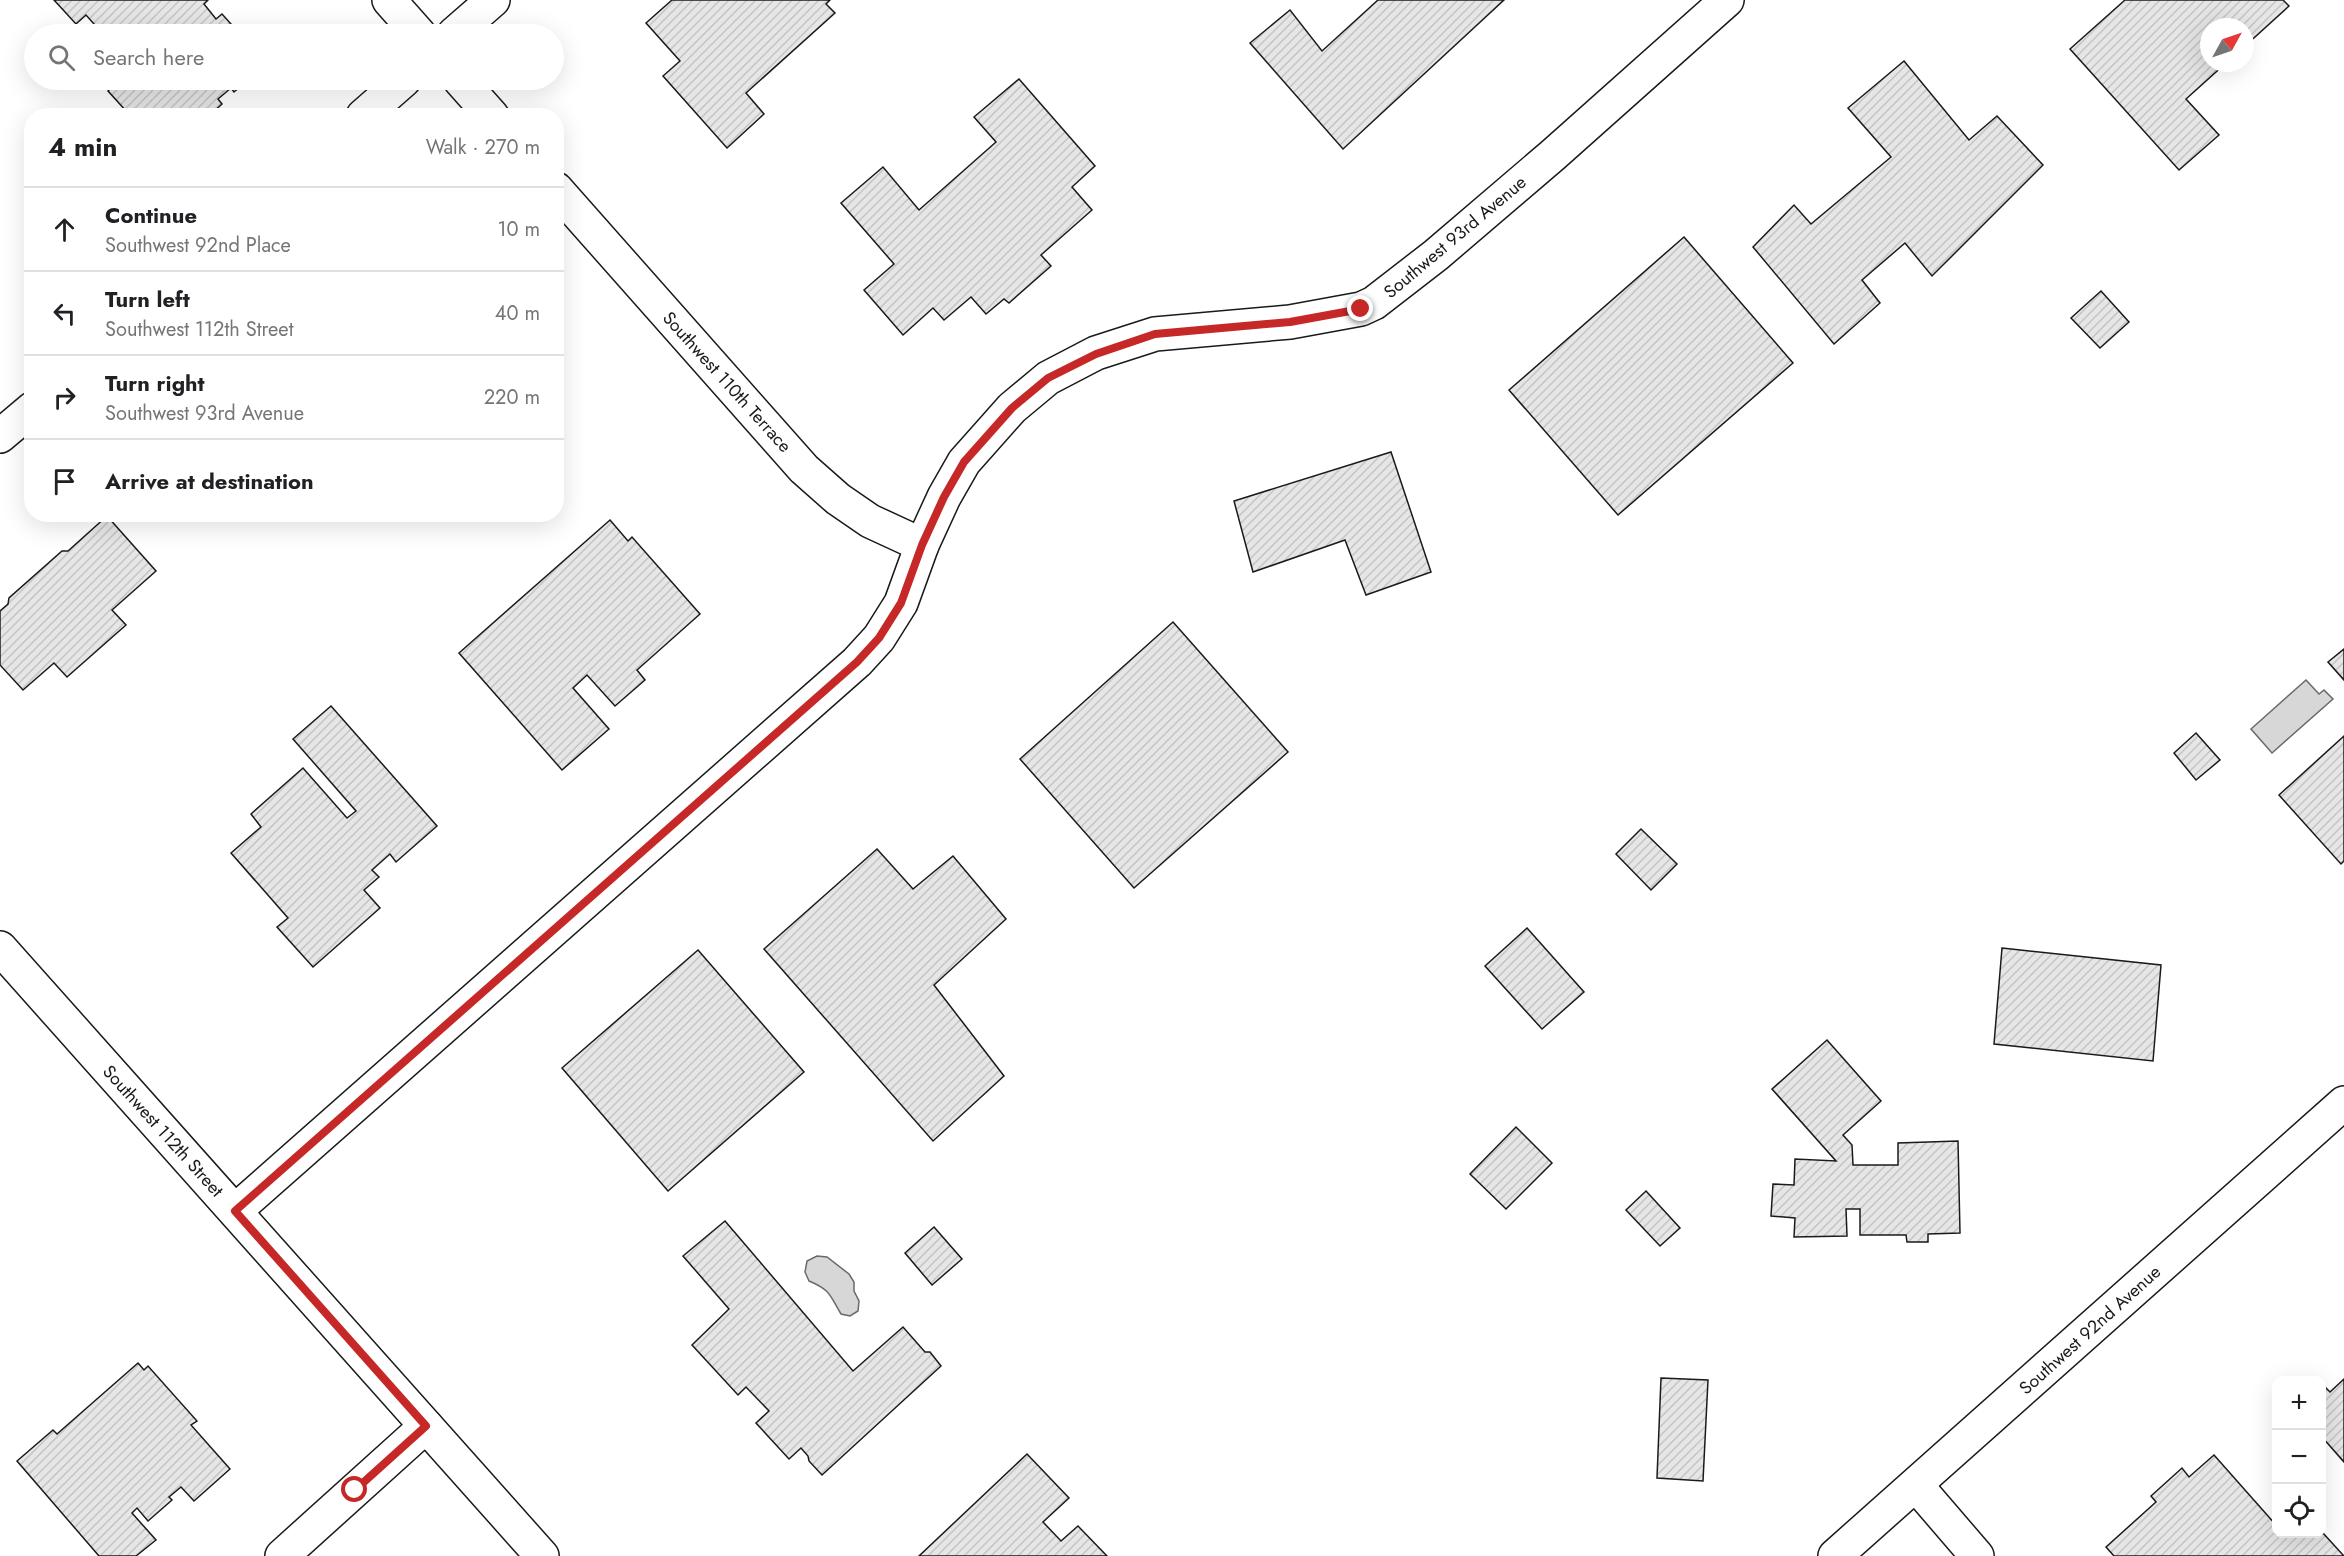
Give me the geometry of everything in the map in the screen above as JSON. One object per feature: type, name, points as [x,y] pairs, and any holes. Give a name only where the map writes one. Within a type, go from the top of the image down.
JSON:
[{"type":"street","points":[[389,0],[411,24]]},
{"type":"street","points":[[465,24],[493,0]]},
{"type":"street","name":"Southwest 93rd Avenue","points":[[235,1211],[857,662],[879,638],[901,603],[922,545],[944,497],[969,456],[1012,408],[1048,378],[1096,354],[1155,334],[1290,322],[1361,309],[1374,303],[1428,262],[1519,185],[1727,0]]},
{"type":"street","points":[[372,108],[393,90]]},
{"type":"street","points":[[469,90],[485,108]]},
{"type":"street","name":"Southwest 110th Terrace","points":[[564,198],[804,469],[838,499],[870,521],[922,545]]},
{"type":"street","points":[[0,436],[24,416]]},
{"type":"street","name":"Southwest 112th Street","points":[[0,948],[542,1556]]},
{"type":"street","name":"Southwest 92nd Avenue","points":[[1835,1556],[2344,1103]]},
{"type":"street","points":[[282,1556],[426,1426]]},
{"type":"street","points":[[1916,1485],[1977,1556]]},
{"type":"shaded area","points":[[2306,680],[2319,694],[2324,690],[2333,699],[2272,753],[2251,729]]},
{"type":"shaded area","points":[[817,1256],[827,1257],[849,1274],[854,1282],[854,1291],[859,1301],[858,1311],[850,1316],[841,1314],[826,1291],[809,1281],[805,1272],[807,1261]]},
{"type":"building","points":[[54,0],[208,0],[204,4],[216,19],[222,14],[231,24],[94,24],[86,15],[76,24]]},
{"type":"building","points":[[672,0],[830,0],[826,4],[835,13],[746,93],[764,114],[727,148],[663,76],[680,61],[646,23]]},
{"type":"building","points":[[1378,0],[1504,0],[1343,149],[1250,43],[1290,10],[1322,51]]},
{"type":"building","points":[[2125,0],[2283,0],[2289,6],[2254,38],[2254,18],[2200,18],[2200,72],[2216,72],[2186,99],[2219,135],[2179,170],[2070,49]]},
{"type":"building","points":[[1904,61],[1969,140],[1997,116],[2043,165],[1932,276],[1905,243],[1862,280],[1880,303],[1834,344],[1753,247],[1794,205],[1811,224],[1891,157],[1848,108]]},
{"type":"building","points":[[1019,79],[1095,166],[1072,187],[1092,210],[1041,255],[1051,266],[1009,303],[1004,299],[986,314],[971,297],[944,320],[933,308],[903,335],[864,290],[894,264],[841,203],[883,167],[919,210],[996,142],[974,117]]},
{"type":"building","points":[[229,90],[218,99],[222,104],[218,108],[123,108],[108,91]]},
{"type":"building","points":[[1684,237],[1793,363],[1618,515],[1509,390]]},
{"type":"building","points":[[2101,291],[2129,322],[2100,348],[2071,318]]},
{"type":"building","points":[[1391,452],[1431,572],[1366,595],[1345,540],[1253,572],[1234,501]]},
{"type":"building","points":[[610,520],[628,541],[632,537],[700,614],[637,670],[645,680],[615,706],[587,675],[573,688],[609,729],[562,770],[459,653]]},
{"type":"building","points":[[100,522],[112,522],[156,571],[112,610],[126,625],[67,677],[54,663],[23,690],[0,665],[0,611],[8,604],[9,598],[62,551],[68,551]]},
{"type":"building","points":[[1173,622],[1288,752],[1134,888],[1020,759]]},
{"type":"building","points":[[2344,649],[2344,680],[2328,662]]},
{"type":"building","points":[[331,706],[437,826],[396,862],[390,854],[372,870],[379,877],[364,890],[380,908],[313,967],[277,927],[288,918],[231,853],[261,827],[251,814],[303,768],[347,818],[356,811],[293,739]]},
{"type":"building","points":[[2196,733],[2220,760],[2196,780],[2174,753]]},
{"type":"building","points":[[2344,736],[2344,861],[2341,864],[2279,795]]},
{"type":"building","points":[[1641,829],[1677,864],[1651,890],[1616,854]]},
{"type":"building","points":[[877,849],[913,889],[953,856],[1006,919],[934,985],[1004,1076],[933,1141],[764,949]]},
{"type":"building","points":[[1527,928],[1584,992],[1542,1029],[1485,966]]},
{"type":"building","points":[[2002,948],[2161,965],[2153,1061],[1994,1044]]},
{"type":"building","points":[[698,950],[804,1072],[668,1191],[562,1068]]},
{"type":"building","points":[[1827,1040],[1881,1101],[1843,1135],[1852,1145],[1853,1165],[1898,1165],[1898,1143],[1958,1141],[1960,1233],[1928,1234],[1928,1242],[1907,1242],[1906,1235],[1860,1235],[1860,1209],[1846,1209],[1847,1236],[1794,1237],[1795,1218],[1771,1216],[1773,1184],[1794,1185],[1795,1159],[1836,1161],[1772,1089]]},
{"type":"building","points":[[1516,1127],[1552,1163],[1506,1209],[1470,1174]]},
{"type":"building","points":[[1646,1191],[1680,1228],[1660,1246],[1626,1210]]},
{"type":"building","points":[[725,1221],[853,1371],[903,1327],[925,1352],[930,1352],[941,1366],[822,1475],[801,1448],[789,1459],[756,1423],[769,1411],[746,1387],[738,1395],[692,1345],[729,1309],[683,1256]]},
{"type":"building","points":[[934,1227],[962,1259],[932,1285],[905,1253]]},
{"type":"building","points":[[138,1363],[144,1370],[148,1366],[197,1421],[191,1425],[230,1469],[194,1501],[181,1487],[169,1497],[172,1500],[148,1521],[137,1508],[132,1513],[156,1540],[136,1556],[99,1556],[17,1461],[53,1430],[57,1434]]},
{"type":"building","points":[[1661,1378],[1708,1380],[1703,1481],[1657,1478]]},
{"type":"building","points":[[2344,1379],[2344,1462],[2326,1442],[2326,1388],[2330,1392]]},
{"type":"building","points":[[1027,1454],[1069,1498],[1043,1522],[1061,1541],[1078,1526],[1107,1556],[919,1556]]},
{"type":"building","points":[[2214,1455],[2272,1520],[2272,1538],[2326,1536],[2344,1556],[2114,1556],[2106,1547],[2156,1502],[2151,1496],[2182,1468],[2189,1477]]},
{"type":"route","points":[[355,1490],[426,1426],[235,1211],[857,662],[879,638],[901,603],[922,545],[944,497],[964,462],[1012,408],[1048,378],[1096,354],[1155,334],[1290,322],[1361,309]]}]
